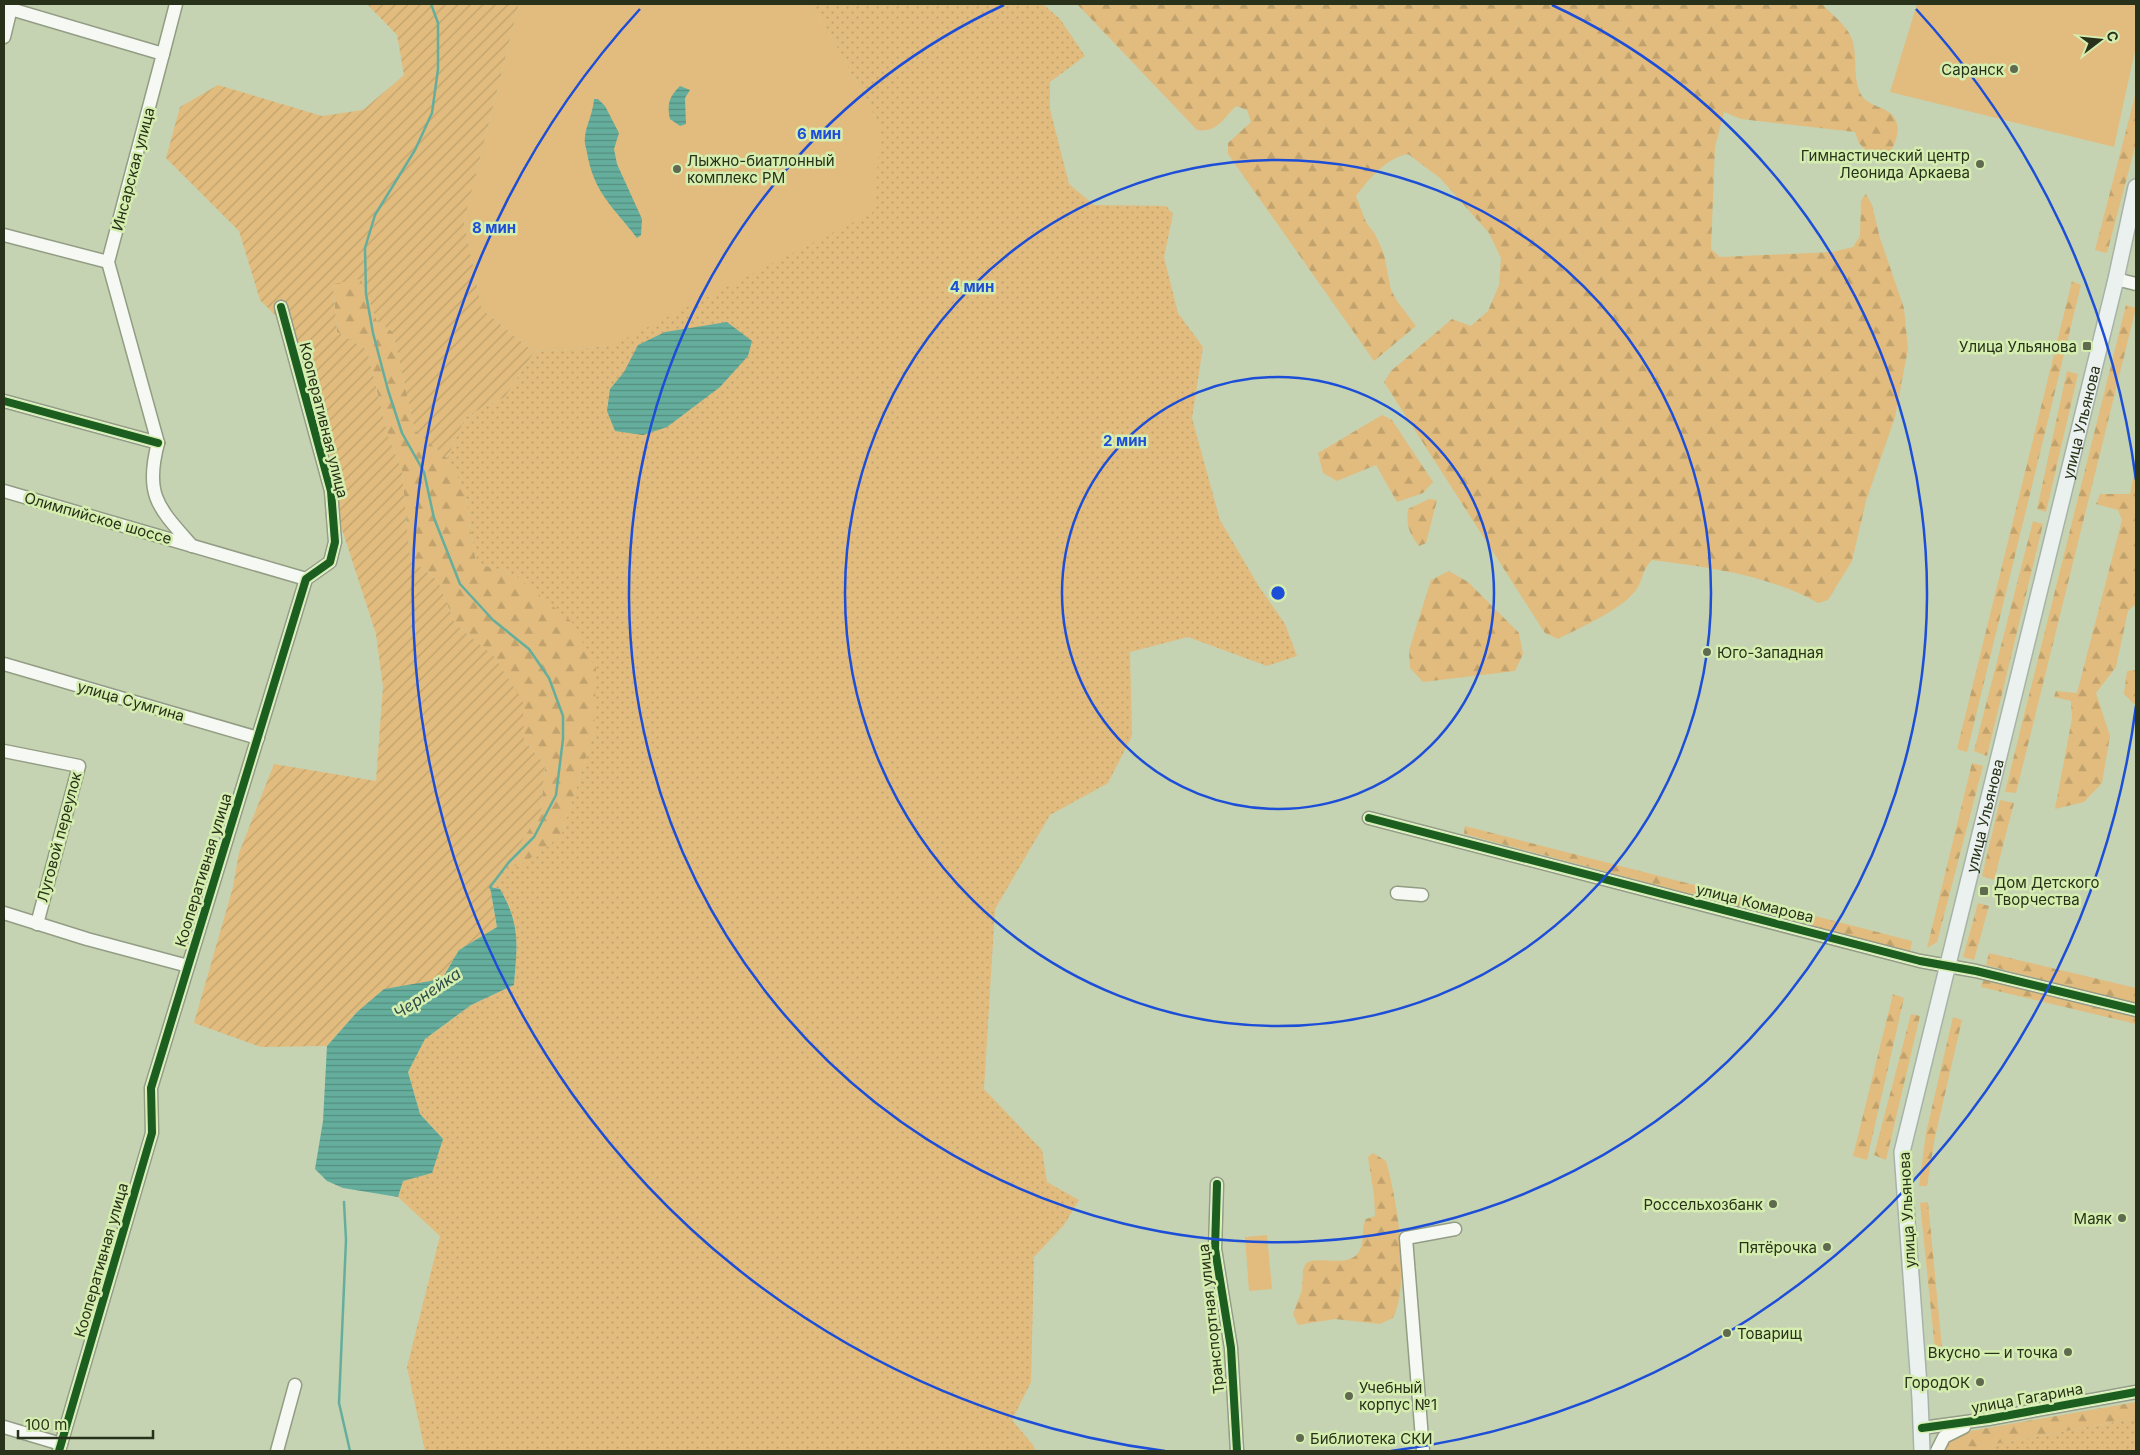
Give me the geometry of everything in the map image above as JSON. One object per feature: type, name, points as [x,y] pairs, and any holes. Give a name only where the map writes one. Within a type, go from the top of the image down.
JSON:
[{"type":"main road","name":"улица Ульянова","points":[[1922,1451],[1922,1428],[1902,1152],[2116,279],[2136,187]]},
{"type":"street","name":"Инсарская улица","points":[[108,262],[176,4]]},
{"type":"street","points":[[4,37],[9,7],[163,54]]},
{"type":"street","points":[[4,234],[108,262],[158,443],[152,464],[153,490],[160,509],[192,546]]},
{"type":"street","points":[[2116,279],[2136,284]]},
{"type":"street","name":"Кооперативная улица","points":[[60,1448],[152,1133],[151,1088],[188,966],[306,578],[330,562],[335,542],[331,491],[281,307]]},
{"type":"street","points":[[4,400],[158,443]]},
{"type":"street","name":"Олимпийское шоссе","points":[[4,491],[306,578]]},
{"type":"street","name":"улица Сумгина","points":[[4,664],[258,738]]},
{"type":"street","name":"Луговой переулок","points":[[4,751],[79,766],[37,924]]},
{"type":"street","name":"улица Комарова","points":[[1369,818],[1947,966],[1985,973],[2136,1010]]},
{"type":"street","points":[[1397,893],[1422,895]]},
{"type":"street","name":"Луговой переулок","points":[[4,913],[87,939],[188,966]]},
{"type":"street","name":"Транспортная улица","points":[[1217,1184],[1216,1249],[1231,1348],[1238,1451]]},
{"type":"street","points":[[1423,1451],[1406,1238],[1455,1229]]},
{"type":"street","points":[[277,1451],[295,1385]]},
{"type":"street","name":"улица Гагарина","points":[[1922,1428],[1988,1419],[2136,1392]]},
{"type":"street","points":[[1937,1451],[1944,1438],[1951,1433],[1988,1419]]},
{"type":"street","points":[[4,1427],[60,1448]]},
{"type":"green space","points":[[367,4],[519,4],[464,222],[482,309],[534,352],[505,397],[466,416],[447,458],[415,430],[393,332],[377,321],[361,279],[333,284],[337,332],[367,350],[388,436],[402,471],[410,559],[438,581],[455,624],[494,656],[523,702],[524,740],[545,765],[541,810],[509,862],[490,887],[497,927],[459,950],[442,979],[419,984],[357,1012],[327,1046],[261,1047],[194,1023],[233,887],[239,853],[274,764],[376,781],[383,687],[376,634],[338,517],[327,431],[280,320],[260,300],[239,231],[166,158],[180,107],[218,85],[322,116],[363,110],[404,75],[397,35]]},
{"type":"green space","name":"Лыжно-биатлонный комплекс РМ","points":[[519,4],[805,4],[821,18],[880,126],[875,211],[611,346],[534,352],[482,309],[464,222]]},
{"type":"green space","points":[[805,4],[1043,4],[1060,19],[1085,56],[1050,82],[1050,109],[1069,184],[1094,205],[1166,206],[1173,214],[1164,257],[1178,313],[1203,347],[1192,418],[1220,520],[1258,585],[1285,624],[1297,656],[1267,666],[1188,637],[1130,652],[1132,736],[1108,783],[1050,815],[995,909],[984,1089],[1042,1150],[1047,1182],[1079,1200],[1064,1225],[1034,1257],[1031,1382],[1012,1420],[1034,1446],[1035,1451],[425,1451],[407,1367],[440,1236],[398,1197],[403,1181],[432,1172],[443,1139],[420,1114],[408,1072],[425,1039],[471,1005],[514,985],[516,936],[514,925],[507,902],[500,889],[490,887],[509,862],[518,866],[561,836],[594,733],[515,575],[476,563],[465,491],[447,458],[466,416],[505,397],[534,352],[611,346],[880,126],[821,18]]},
{"type":"green space","points":[[1077,4],[1822,4],[1843,24],[1852,39],[1857,83],[1862,96],[1895,118],[1898,132],[1894,145],[1888,157],[1875,160],[1859,143],[1855,132],[1741,119],[1724,112],[1715,147],[1711,249],[1720,257],[1832,252],[1853,247],[1860,236],[1861,200],[1866,194],[1872,205],[1880,238],[1904,308],[1908,349],[1895,417],[1866,501],[1852,561],[1828,600],[1818,603],[1779,585],[1716,569],[1652,560],[1646,568],[1636,590],[1630,597],[1611,611],[1558,639],[1545,633],[1384,382],[1391,371],[1452,319],[1471,326],[1488,311],[1499,285],[1501,258],[1489,233],[1440,178],[1408,154],[1392,160],[1372,176],[1356,196],[1366,222],[1375,234],[1384,254],[1391,290],[1416,326],[1374,361],[1228,154],[1228,143],[1251,122],[1247,110],[1236,106],[1215,127],[1197,130]]},
{"type":"green space","name":"Саранск","points":[[1917,4],[2136,4],[2136,46],[2114,147],[1890,92]]},
{"type":"green space","points":[[2136,92],[2136,143],[2107,253],[2095,250]]},
{"type":"green space","points":[[361,279],[377,321],[393,332],[415,430],[447,458],[465,491],[476,563],[515,575],[572,622],[596,668],[594,733],[561,836],[518,867],[509,862],[541,810],[545,765],[524,740],[522,702],[494,656],[455,624],[438,581],[410,559],[402,471],[388,436],[367,350],[337,332],[333,283]]},
{"type":"green space","points":[[2072,281],[2081,285],[1967,752],[1957,749]]},
{"type":"green space","points":[[2126,305],[2136,308],[2016,793],[2005,792]]},
{"type":"green space","points":[[2067,371],[2078,374],[2046,512],[2037,509]]},
{"type":"green space","points":[[1382,415],[1392,420],[1433,482],[1423,493],[1397,502],[1376,465],[1337,481],[1323,473],[1318,453]]},
{"type":"green space","points":[[2136,463],[2136,604],[2128,611],[2116,667],[2096,693],[2110,736],[2102,783],[2084,802],[2055,809],[2072,718],[2071,701],[2054,697],[2056,691],[2077,693],[2122,520],[2118,510],[2096,504],[2100,494],[2130,494]]},
{"type":"green space","points":[[1429,499],[1437,500],[1426,543],[1419,546],[1409,529],[1407,520],[1408,509]]},
{"type":"green space","points":[[2033,521],[2043,524],[1987,756],[1974,751]]},
{"type":"green space","points":[[1449,571],[1468,582],[1519,633],[1523,654],[1515,671],[1423,682],[1410,668],[1409,650],[1431,580]]},
{"type":"green space","points":[[2136,670],[2136,703],[2134,704],[2124,694],[2127,671]]},
{"type":"green space","points":[[1972,763],[1983,766],[1937,942],[1927,948]]},
{"type":"green space","points":[[2000,800],[2014,803],[1994,880],[1982,876]]},
{"type":"green space","points":[[1465,826],[1912,941],[1910,952],[1464,834]]},
{"type":"green space","points":[[1978,903],[1989,906],[1974,960],[1963,957]]},
{"type":"green space","points":[[1989,953],[2136,988],[2135,1004],[1986,965]]},
{"type":"green space","points":[[1984,978],[2136,1015],[2136,1024],[1981,987]]},
{"type":"green space","points":[[1893,994],[1904,998],[1867,1160],[1853,1156]]},
{"type":"green space","points":[[1911,1014],[1920,1016],[1886,1160],[1874,1155]]},
{"type":"green space","points":[[1953,1017],[1962,1020],[1935,1137],[1927,1186],[1919,1186],[1926,1133]]},
{"type":"green space","points":[[1373,1153],[1386,1161],[1398,1218],[1402,1262],[1401,1283],[1393,1318],[1380,1324],[1335,1319],[1298,1325],[1293,1314],[1302,1290],[1303,1270],[1306,1263],[1318,1260],[1340,1261],[1353,1257],[1358,1253],[1362,1245],[1363,1228],[1366,1219],[1375,1216],[1368,1157]]},
{"type":"green space","points":[[1928,1202],[1943,1358],[1936,1359],[1920,1203]]},
{"type":"green space","points":[[1267,1235],[1272,1289],[1249,1291],[1245,1237]]},
{"type":"green space","points":[[2136,1402],[2136,1418],[1995,1444],[1988,1451],[1940,1451],[1943,1445],[1959,1433]]},
{"type":"green space","points":[[2136,1418],[2136,1451],[1988,1451],[1995,1444]]},
{"type":"water","points":[[680,86],[690,90],[685,98],[686,124],[680,126],[670,119],[669,109],[671,97]]},
{"type":"water","points":[[594,99],[598,99],[605,106],[619,133],[614,149],[617,164],[642,219],[641,235],[637,238],[599,189],[590,166],[585,139]]},
{"type":"water","points":[[727,322],[752,341],[748,356],[720,387],[667,427],[643,435],[615,431],[607,411],[610,389],[624,372],[638,345],[665,332]]},
{"type":"water","name":"Чернейка","points":[[490,887],[500,889],[507,902],[514,925],[516,947],[514,985],[471,1005],[425,1039],[408,1072],[420,1114],[443,1139],[432,1173],[403,1181],[398,1197],[343,1188],[327,1181],[315,1169],[323,1121],[327,1046],[357,1012],[384,989],[442,979],[459,950],[497,927]]},
{"type":"waterway","points":[[431,4],[438,23],[438,69],[432,113],[415,150],[375,215],[365,248],[366,294],[373,333],[388,390],[402,433],[424,472],[434,518],[460,584],[493,620],[529,649],[549,678],[563,716],[563,739],[556,795],[534,837],[509,862],[490,887],[492,889]]},
{"type":"waterway","points":[[344,1202],[346,1240],[339,1403],[350,1451]]},
{"type":"cycle path","points":[[59,1451],[152,1133],[151,1088],[306,579],[330,562],[335,542],[331,491],[281,307]]},
{"type":"cycle path","points":[[4,401],[158,443]]},
{"type":"cycle path","points":[[1369,818],[1920,961],[1976,971],[2136,1010]]},
{"type":"cycle path","points":[[1217,1184],[1215,1249],[1231,1348],[1237,1451]]},
{"type":"cycle path","points":[[1922,1428],[1988,1419],[2136,1392]]},
{"type":"place","name":"Саранск","points":[[2014,69]]},
{"type":"place","name":"Гимнастический центр Леонида Аркаева","points":[[1980,164]]},
{"type":"place","name":"Лыжно-биатлонный комплекс РМ","points":[[677,169]]},
{"type":"place","name":"Улица Ульянова","points":[[2087,346]]},
{"type":"place","name":"Юго-Западная","points":[[1707,652]]},
{"type":"place","name":"Дом Детского Творчества","points":[[1984,891]]},
{"type":"place","name":"Россельхозбанк","points":[[1773,1204]]},
{"type":"place","name":"Маяк","points":[[2122,1218]]},
{"type":"place","name":"Пятёрочка","points":[[1827,1247]]},
{"type":"place","name":"Товарищ","points":[[1727,1333]]},
{"type":"place","name":"Вкусно — и точка","points":[[2068,1352]]},
{"type":"place","name":"ГородОК","points":[[1980,1382]]},
{"type":"place","name":"Учебный корпус №1","points":[[1349,1396]]},
{"type":"place","name":"Библиотека СКИ","points":[[1300,1438]]}]
